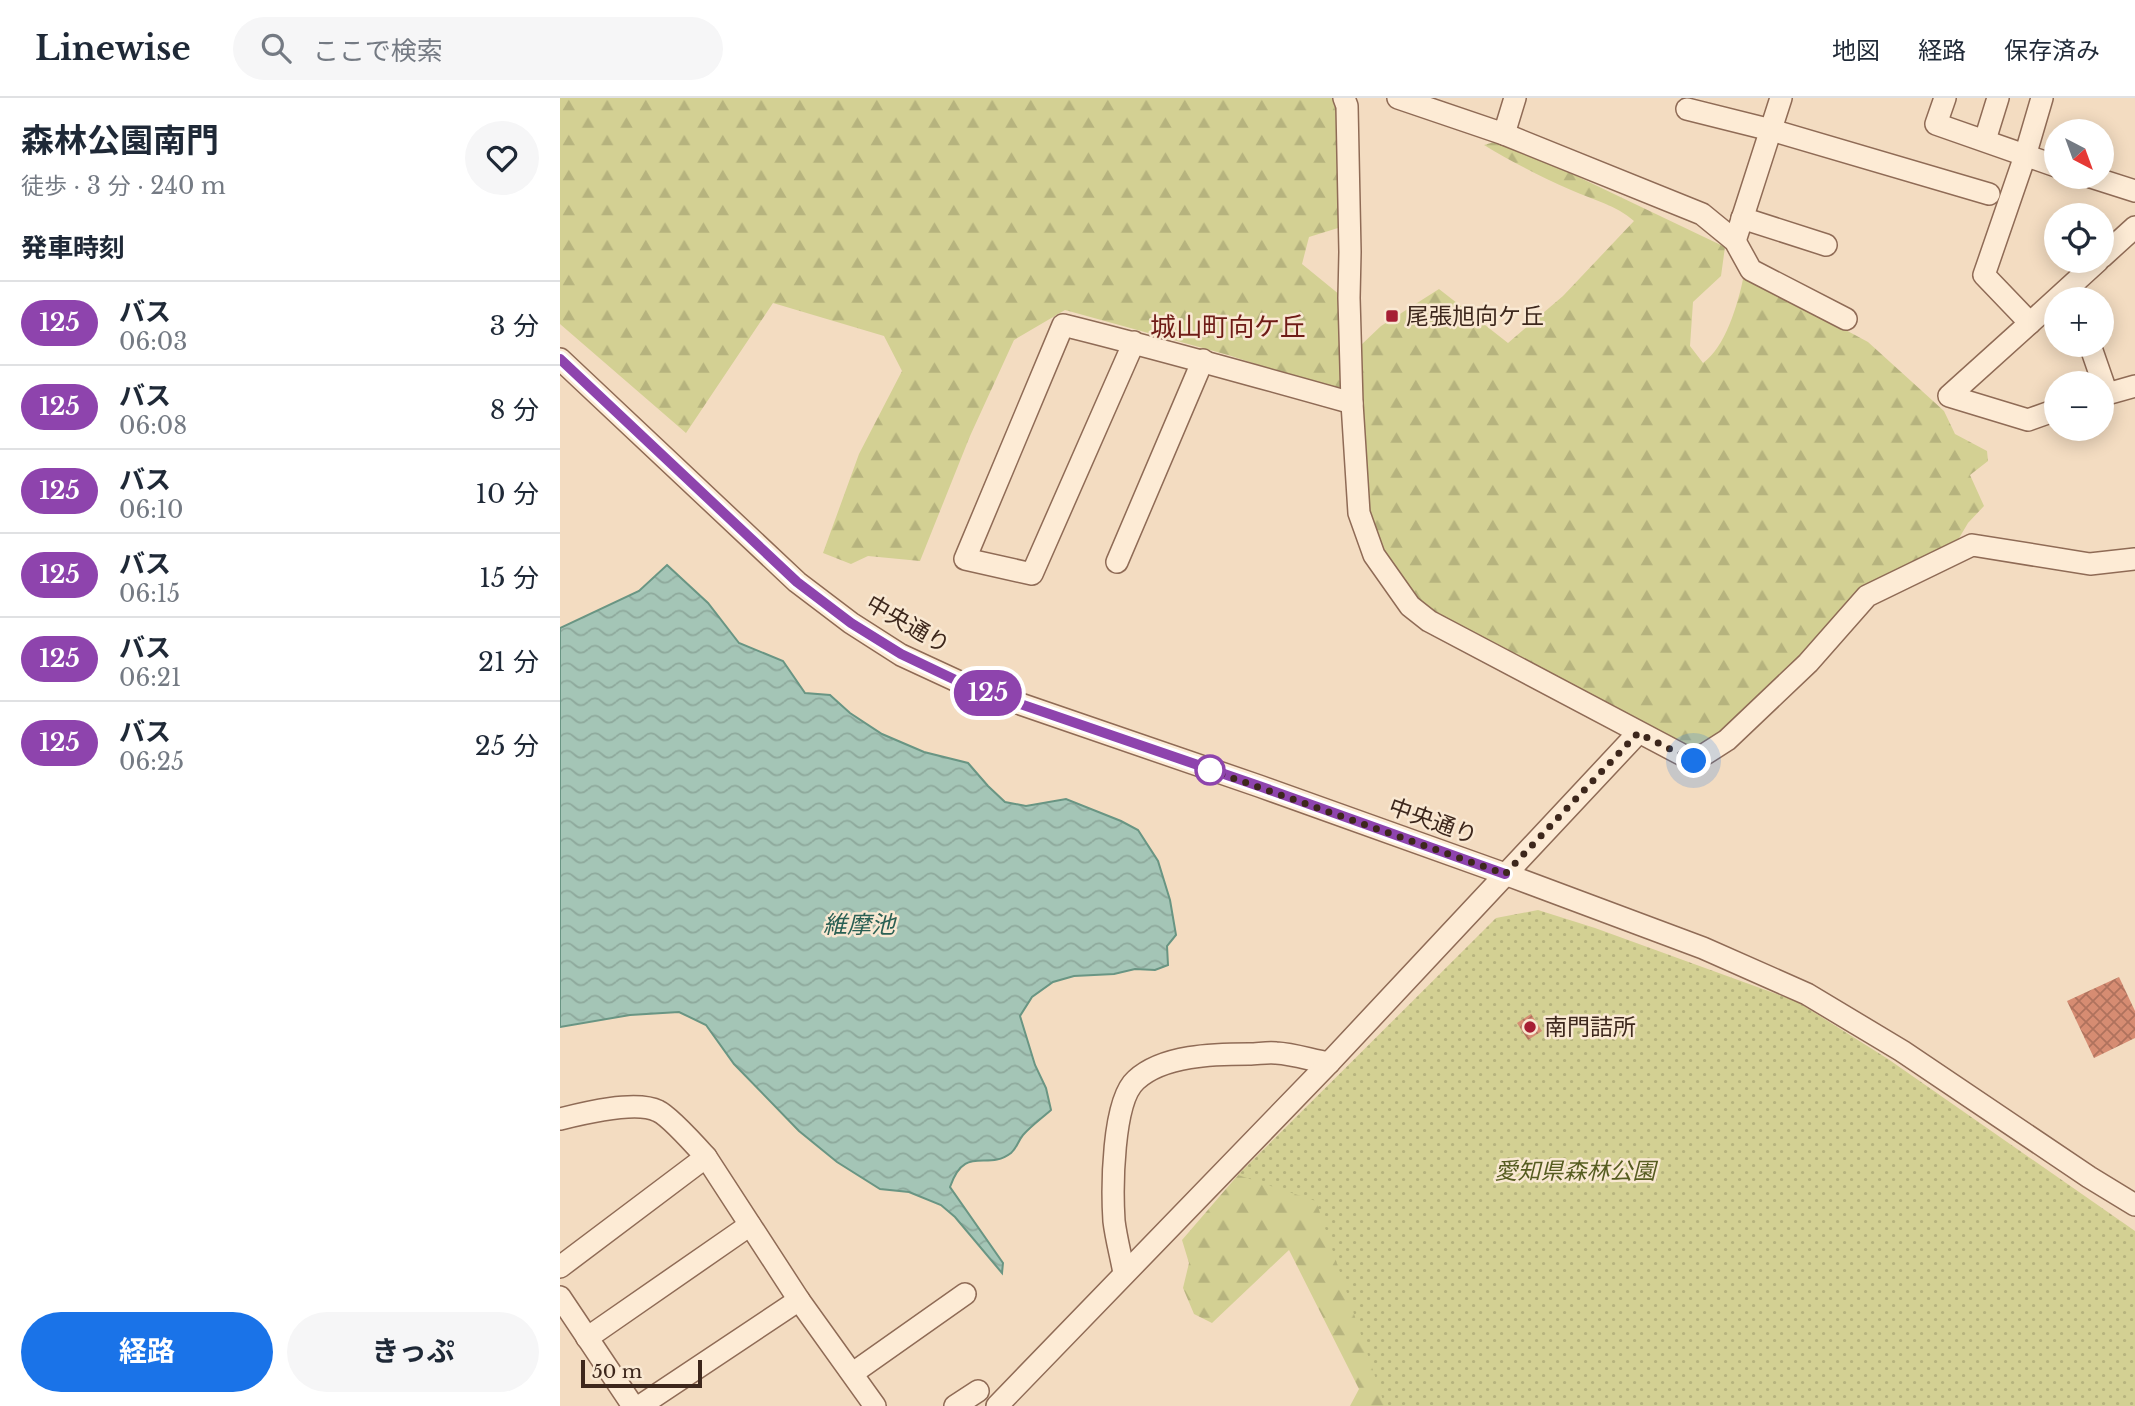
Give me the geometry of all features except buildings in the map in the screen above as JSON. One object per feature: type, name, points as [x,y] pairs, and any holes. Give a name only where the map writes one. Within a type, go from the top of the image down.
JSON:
[{"type":"street","points":[[1344,98],[1348,119],[1349,298],[1359,513],[1374,555],[1410,606],[1429,621],[1694,761],[1727,740],[1808,663],[1867,596],[1972,545],[2090,564],[2135,559]]},
{"type":"street","points":[[1398,98],[1504,134],[1702,214],[1735,241],[1751,270],[1846,320]]},
{"type":"street","points":[[1504,134],[1515,98]]},
{"type":"street","points":[[1735,241],[1781,98]]},
{"type":"street","points":[[1945,98],[1936,124],[2044,162]]},
{"type":"street","points":[[1985,140],[1998,98]]},
{"type":"street","points":[[2030,323],[1984,275],[2042,98]]},
{"type":"street","points":[[1686,109],[1771,130],[1989,194]]},
{"type":"street","points":[[2114,184],[2135,191]]},
{"type":"street","points":[[1742,218],[1826,245]]},
{"type":"street","points":[[2114,246],[2135,227]]},
{"type":"street","points":[[2077,287],[2088,273]]},
{"type":"street","points":[[2044,313],[1949,396],[2028,420],[2044,414]]},
{"type":"street","points":[[1134,342],[1032,574],[965,559],[1063,324],[1134,342],[1203,360],[1352,404]]},
{"type":"street","name":"中央通り","points":[[560,359],[797,582],[851,623],[901,654],[968,686],[1259,786],[1703,948],[1807,994],[1902,1051],[2135,1205]]},
{"type":"street","points":[[1117,562],[1203,360]]},
{"type":"street","points":[[2114,391],[2135,386]]},
{"type":"street","points":[[997,1406],[1329,1063],[1638,733]]},
{"type":"street","points":[[1124,1273],[1114,1224],[1113,1186],[1116,1132],[1122,1104],[1134,1080],[1160,1066],[1211,1055],[1274,1053],[1329,1063]]},
{"type":"street","points":[[560,1119],[595,1110],[635,1107],[658,1111],[694,1143],[706,1157],[799,1300],[875,1406]]},
{"type":"street","points":[[560,1267],[706,1157]]},
{"type":"street","points":[[587,1338],[750,1225]]},
{"type":"street","points":[[853,1373],[965,1294]]},
{"type":"street","points":[[640,1406],[799,1300]]},
{"type":"street","points":[[563,1307],[633,1406]]},
{"type":"street","points":[[955,1406],[978,1391]]},
{"type":"green space","points":[[560,98],[1336,98],[1340,109],[1338,228],[1309,237],[1302,264],[1340,295],[1340,391],[1228,355],[1065,310],[1014,340],[970,436],[920,561],[868,556],[851,564],[823,553],[859,454],[902,371],[884,336],[773,303],[686,433],[560,324]]},
{"type":"green space","points":[[1501,140],[1725,247],[1721,276],[1693,302],[1690,346],[1703,363],[1724,336],[1734,313],[1743,279],[1784,297],[1868,342],[1944,411],[1955,434],[1987,451],[1988,461],[1970,475],[1984,506],[1968,523],[1952,550],[1865,595],[1694,757],[1430,619],[1380,554],[1368,512],[1360,405],[1360,346],[1381,326],[1439,289],[1508,343],[1563,296],[1634,221],[1612,207],[1549,180],[1484,145]]},
{"type":"green space","name":"愛知県森林公園","points":[[1538,910],[1796,1001],[1888,1059],[2135,1231],[2135,1406],[1385,1406],[1316,1201],[1238,1175],[1496,918]]},
{"type":"green space","points":[[1338,1076],[1379,1084],[1528,1406],[1350,1406],[1359,1389],[1289,1250],[1212,1323],[1194,1314],[1183,1288],[1189,1263],[1182,1240],[1238,1175]]},
{"type":"water","name":"維摩池","points":[[667,565],[708,603],[739,643],[783,661],[805,693],[830,695],[850,713],[882,734],[924,752],[968,763],[1005,802],[1026,806],[1066,799],[1121,821],[1138,830],[1158,861],[1170,900],[1176,935],[1167,946],[1168,965],[1155,970],[1135,969],[1114,974],[1074,976],[1053,982],[1032,997],[1020,1016],[1035,1065],[1046,1088],[1051,1110],[1023,1135],[1011,1153],[1002,1158],[970,1162],[962,1166],[950,1187],[1003,1263],[1002,1273],[955,1217],[941,1205],[909,1192],[880,1189],[837,1162],[799,1131],[734,1064],[706,1025],[679,1012],[630,1015],[560,1027],[560,628],[639,591]]},
{"type":"bus line","name":"125","points":[[560,359],[797,582],[851,623],[901,654],[968,686],[1505,874]]},
{"type":"place","name":"尾張旭向ケ丘","points":[[1392,316]]},
{"type":"place","name":"南門詰所","points":[[1530,1027]]},
{"type":"district","name":"城山町向ケ丘","points":[[1228,327]]},
{"type":"route","points":[[1210,770],[1505,874],[1638,733],[1694,761]]}]
